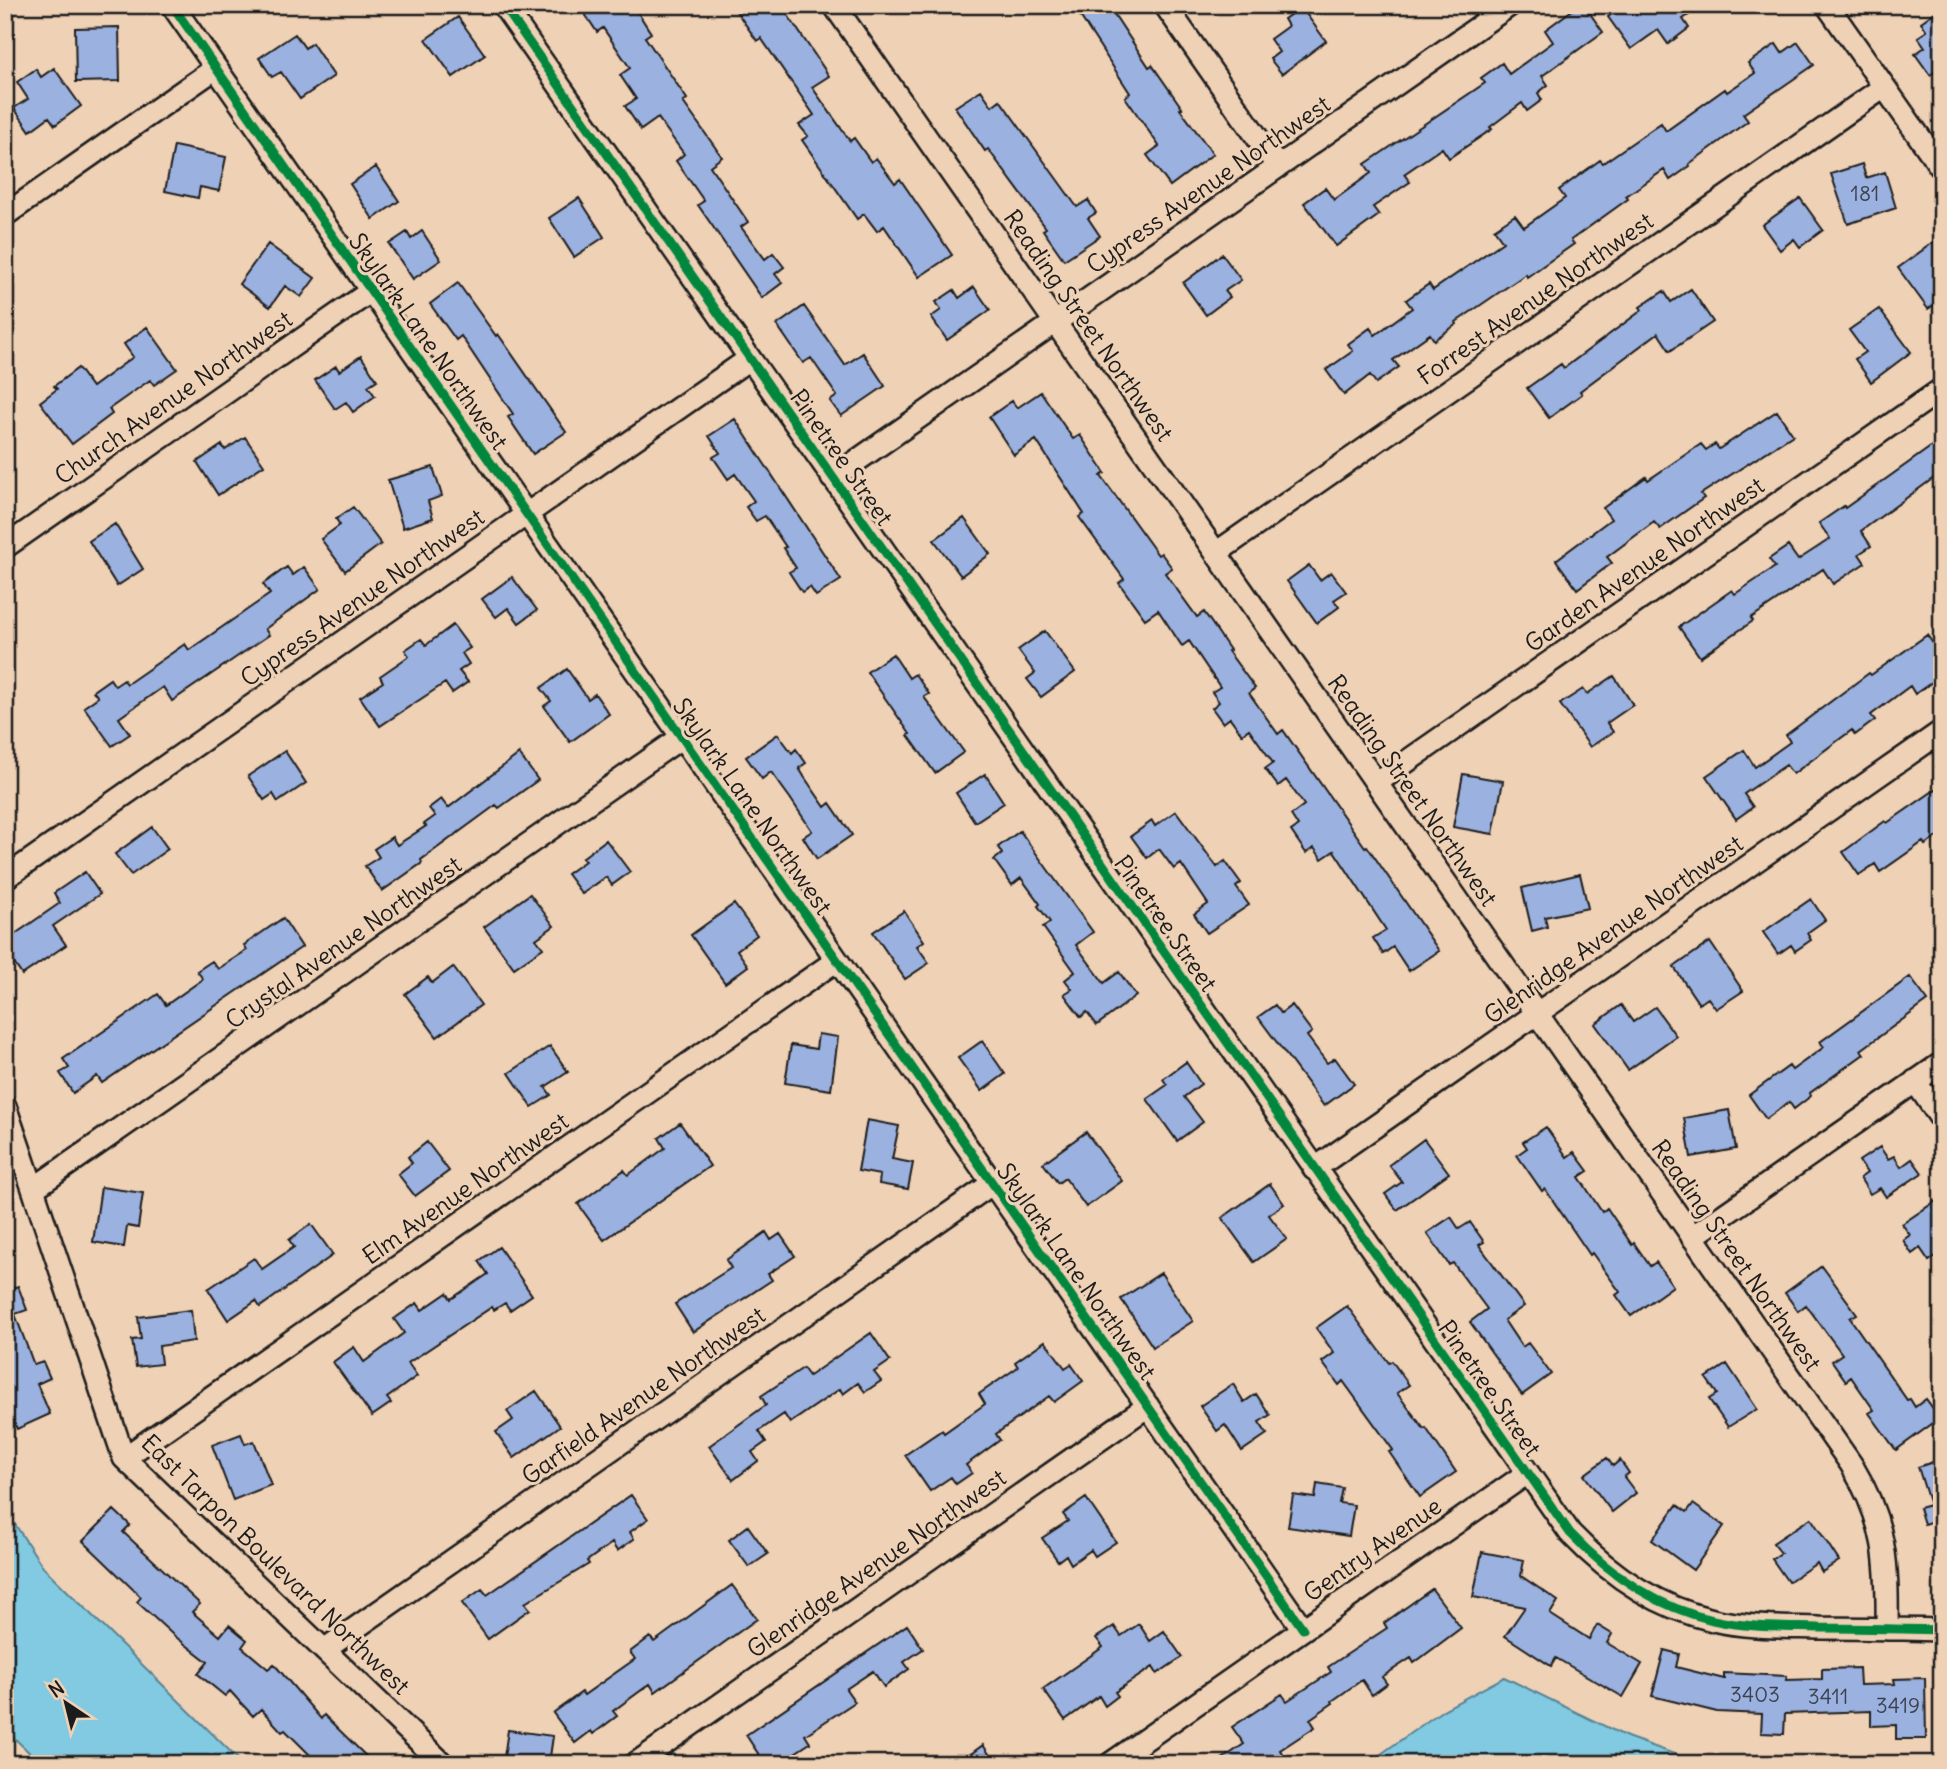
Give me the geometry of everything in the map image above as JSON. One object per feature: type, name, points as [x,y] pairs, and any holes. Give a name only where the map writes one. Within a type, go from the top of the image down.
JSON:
[{"type":"street","name":"Skylark Lane Northwest","points":[[172,5],[1303,1629]]},
{"type":"street","name":"Pinetree Street","points":[[503,5],[1526,1474],[1570,1533],[1589,1554],[1627,1583],[1660,1601],[1704,1618],[1741,1625],[1942,1630]]},
{"type":"street","name":"Reading Street Northwest","points":[[834,5],[1863,1485],[1874,1507],[1886,1555],[1886,1629]]},
{"type":"street","points":[[1165,5],[1278,167]]},
{"type":"street","name":"Cypress Avenue Northwest","points":[[832,478],[1510,5]]},
{"type":"street","points":[[1828,5],[1942,169]]},
{"type":"street","points":[[5,215],[216,68]]},
{"type":"street","name":"Forrest Avenue Northwest","points":[[1216,553],[1884,87]]},
{"type":"street","name":"Church Avenue Northwest","points":[[5,547],[371,291]]},
{"type":"street","name":"Cypress Avenue Northwest","points":[[5,878],[750,359]]},
{"type":"street","name":"Garden Avenue Northwest","points":[[1376,783],[1942,389]]},
{"type":"street","name":"Glenridge Avenue Northwest","points":[[1314,1169],[1942,731]]},
{"type":"street","name":"Crystal Avenue Northwest","points":[[33,1189],[682,737]]},
{"type":"street","name":"Elm Avenue Northwest","points":[[124,1458],[837,960]]},
{"type":"street","points":[[1692,1237],[1942,1063]]},
{"type":"street","points":[[1915,1081],[1942,1120]]},
{"type":"street","name":"East Tarpon Boulevard Northwest","points":[[5,1106],[124,1458],[443,1764]]},
{"type":"street","name":"Garfield Avenue Northwest","points":[[324,1650],[993,1183]]},
{"type":"street","name":"Glenridge Avenue Northwest","points":[[635,1764],[1148,1406]]},
{"type":"street","name":"Gentry Avenue","points":[[1110,1764],[1526,1474]]},
{"type":"water","points":[[5,1509],[43,1567],[243,1764],[41,1764],[5,1729]]},
{"type":"water","points":[[1504,1677],[1627,1737],[1702,1764],[1367,1764],[1443,1710]]},
{"type":"building","points":[[579,5],[633,5],[651,33],[645,37],[687,99],[683,102],[722,157],[710,166],[748,222],[741,227],[765,259],[773,253],[784,267],[775,274],[782,283],[762,298],[698,205],[704,201],[676,161],[684,154],[658,118],[641,130],[625,106],[636,99],[620,75],[630,68],[603,28],[597,32]]},
{"type":"building","points":[[732,5],[781,5],[829,76],[812,87],[850,141],[854,138],[871,162],[876,158],[895,183],[900,179],[952,255],[919,277],[884,226],[877,231],[864,214],[857,219],[802,140],[808,136],[799,125],[814,115],[761,38],[757,41]]},
{"type":"building","points":[[1073,5],[1108,5],[1149,67],[1152,65],[1213,154],[1170,186],[1147,155],[1159,146],[1125,97],[1130,93]]},
{"type":"building","points":[[1579,5],[1584,5],[1603,32],[1542,76],[1548,85],[1538,93],[1542,100],[1527,111],[1522,103],[1490,127],[1492,129],[1449,158],[1442,148],[1404,174],[1410,182],[1373,207],[1379,215],[1336,246],[1304,203],[1325,188],[1334,200],[1371,173],[1365,164],[1485,83],[1481,78],[1502,63],[1509,74],[1553,42],[1545,30]]},
{"type":"building","points":[[1623,5],[1703,5],[1683,19],[1689,28],[1668,44],[1658,30],[1631,49],[1608,17]]},
{"type":"building","points":[[1301,7],[1326,41],[1282,74],[1270,59],[1279,52],[1270,39],[1288,26],[1284,19]]},
{"type":"building","points":[[1942,7],[1942,69],[1930,75],[1915,54],[1925,47],[1918,37],[1927,31],[1921,22]]},
{"type":"building","points":[[458,17],[485,55],[453,77],[426,39]]},
{"type":"building","points":[[119,27],[120,81],[76,82],[75,28]]},
{"type":"building","points":[[295,34],[305,48],[312,43],[334,76],[300,99],[281,72],[272,77],[259,58]]},
{"type":"building","points":[[1798,42],[1814,65],[1743,114],[1748,121],[1670,180],[1664,170],[1626,196],[1628,199],[1571,240],[1574,244],[1456,322],[1457,324],[1434,340],[1430,334],[1393,360],[1399,367],[1376,383],[1370,375],[1344,395],[1326,370],[1353,351],[1348,344],[1370,328],[1375,335],[1412,308],[1406,300],[1429,284],[1433,290],[1503,242],[1494,229],[1515,215],[1524,227],[1565,198],[1559,190],[1600,160],[1603,163],[1661,123],[1666,131],[1725,89],[1727,92],[1755,73],[1748,63],[1776,44],[1782,53]]},
{"type":"building","points":[[54,68],[81,106],[55,125],[49,117],[30,131],[14,108],[28,99],[17,82],[36,69],[41,77]]},
{"type":"building","points":[[981,90],[992,106],[1000,100],[1077,207],[1088,200],[1096,213],[1088,218],[1100,236],[1064,260],[1043,230],[1046,228],[988,149],[985,151],[955,107]]},
{"type":"building","points":[[174,146],[226,157],[219,191],[200,187],[198,198],[165,191]]},
{"type":"building","points":[[1862,164],[1866,178],[1885,172],[1896,208],[1848,224],[1831,174]]},
{"type":"building","points":[[376,167],[399,201],[373,219],[350,184]]},
{"type":"building","points":[[579,198],[604,237],[574,257],[549,218]]},
{"type":"building","points":[[1800,198],[1823,230],[1800,247],[1794,239],[1780,250],[1762,225]]},
{"type":"building","points":[[422,231],[441,260],[413,279],[389,244],[407,232],[411,239]]},
{"type":"building","points":[[1942,236],[1942,300],[1928,309],[1898,268]]},
{"type":"building","points":[[268,244],[315,278],[301,297],[285,286],[270,307],[239,284]]},
{"type":"building","points":[[1222,254],[1241,280],[1225,291],[1230,297],[1206,315],[1183,283]]},
{"type":"building","points":[[458,283],[496,336],[498,334],[566,432],[533,454],[508,417],[513,414],[461,336],[456,340],[430,304]]},
{"type":"building","points":[[974,287],[990,310],[947,340],[931,317],[941,310],[936,302],[954,290],[959,298]]},
{"type":"building","points":[[1691,289],[1713,322],[1670,351],[1658,333],[1580,391],[1582,394],[1549,418],[1527,388],[1561,364],[1564,368],[1664,291],[1671,302]]},
{"type":"building","points":[[804,306],[845,365],[863,353],[885,386],[841,416],[830,401],[837,396],[811,358],[803,363],[777,325]]},
{"type":"building","points":[[1879,309],[1911,352],[1871,382],[1855,359],[1865,352],[1849,330]]},
{"type":"building","points":[[147,327],[177,369],[154,385],[150,380],[109,409],[112,414],[72,444],[40,402],[57,389],[54,386],[78,368],[92,387],[133,357],[124,344]]},
{"type":"building","points":[[361,356],[377,380],[368,386],[375,396],[353,412],[346,402],[335,409],[315,380],[336,366],[339,371]]},
{"type":"building","points":[[1041,392],[1073,439],[1080,435],[1105,473],[1101,476],[1158,555],[1161,553],[1172,568],[1165,573],[1197,617],[1204,612],[1255,688],[1249,693],[1278,734],[1283,730],[1439,951],[1409,971],[1393,947],[1383,954],[1373,938],[1386,930],[1334,851],[1322,859],[1314,848],[1306,853],[1291,831],[1298,826],[1291,815],[1304,805],[1286,780],[1278,786],[1265,769],[1273,763],[1249,729],[1242,734],[1230,718],[1223,723],[1212,708],[1219,702],[1212,692],[1220,687],[1189,641],[1182,646],[1158,610],[1145,619],[1119,583],[1124,579],[1079,517],[1084,514],[1036,440],[1014,455],[989,417],[1012,401],[1017,408]]},
{"type":"building","points":[[1777,411],[1793,435],[1701,494],[1704,498],[1660,529],[1654,522],[1607,557],[1612,563],[1577,589],[1556,560],[1611,519],[1603,508],[1646,477],[1648,480],[1701,444],[1706,450],[1715,444],[1719,449]]},
{"type":"building","points":[[735,419],[841,580],[816,596],[810,587],[802,592],[789,572],[796,568],[783,548],[786,547],[765,516],[756,521],[746,507],[754,501],[735,474],[728,479],[713,457],[720,453],[709,436]]},
{"type":"building","points":[[245,437],[264,465],[218,495],[197,462],[222,445],[225,450]]},
{"type":"building","points":[[1942,439],[1942,472],[1861,531],[1871,546],[1859,554],[1865,563],[1833,584],[1823,569],[1700,657],[1679,627],[1732,590],[1735,594],[1775,567],[1769,559],[1788,546],[1798,560],[1830,539],[1819,523],[1844,506],[1845,508]]},
{"type":"building","points":[[433,467],[442,496],[428,501],[433,518],[403,528],[388,480]]},
{"type":"building","points":[[353,507],[381,544],[345,571],[321,539],[340,525],[336,519]]},
{"type":"building","points":[[964,518],[990,554],[961,576],[934,540]]},
{"type":"building","points":[[115,524],[143,569],[117,586],[89,541]]},
{"type":"building","points":[[1309,565],[1320,580],[1331,572],[1346,592],[1334,600],[1339,607],[1317,623],[1287,581]]},
{"type":"building","points":[[287,567],[293,575],[304,567],[320,589],[265,629],[269,635],[172,701],[163,687],[119,718],[130,734],[112,746],[84,707],[98,697],[93,691],[110,679],[115,686],[124,680],[127,684],[185,644],[189,650],[270,594],[263,584]]},
{"type":"building","points":[[512,577],[537,610],[519,623],[508,608],[496,617],[482,599]]},
{"type":"building","points":[[453,625],[470,648],[462,653],[469,664],[459,671],[468,682],[452,693],[445,683],[380,726],[360,697],[383,682],[380,676],[409,656],[405,650],[421,639],[426,645]]},
{"type":"building","points":[[1045,631],[1075,672],[1041,697],[1027,679],[1035,673],[1018,650]]},
{"type":"building","points":[[1927,635],[1942,656],[1942,675],[1915,694],[1910,686],[1871,715],[1875,720],[1855,735],[1852,730],[1793,774],[1786,765],[1744,794],[1753,807],[1736,819],[1706,776],[1744,750],[1755,767],[1790,742],[1786,735],[1869,673],[1871,675]]},
{"type":"building","points":[[893,654],[909,678],[915,674],[929,694],[924,697],[964,752],[935,773],[867,672]]},
{"type":"building","points":[[567,669],[588,699],[595,694],[609,714],[570,742],[544,706],[551,701],[541,688]]},
{"type":"building","points":[[1614,676],[1633,705],[1607,723],[1613,732],[1590,747],[1560,704],[1583,689],[1587,694]]},
{"type":"building","points":[[778,734],[792,753],[796,749],[806,763],[799,768],[805,778],[825,807],[830,803],[852,835],[817,859],[803,837],[812,831],[790,798],[771,772],[762,779],[746,757]]},
{"type":"building","points":[[285,751],[306,783],[278,802],[273,794],[264,800],[248,776]]},
{"type":"building","points":[[519,754],[538,780],[499,808],[496,805],[382,891],[365,866],[379,857],[374,849],[392,837],[397,845],[426,826],[424,824],[435,816],[429,808],[441,799],[448,808]]},
{"type":"building","points":[[985,774],[1004,803],[975,822],[956,793]]},
{"type":"building","points":[[1463,774],[1503,781],[1493,834],[1453,827]]},
{"type":"building","points":[[1942,785],[1942,834],[1925,845],[1923,842],[1880,872],[1875,864],[1859,875],[1843,852],[1885,821],[1887,823]]},
{"type":"building","points":[[1176,811],[1217,867],[1225,861],[1241,883],[1236,887],[1249,905],[1207,933],[1194,914],[1208,904],[1181,864],[1174,869],[1159,849],[1147,858],[1131,836],[1152,821],[1155,826]]},
{"type":"building","points":[[152,827],[168,849],[131,875],[115,854]]},
{"type":"building","points":[[1020,831],[1093,932],[1076,945],[1104,983],[1119,972],[1136,996],[1097,1025],[1087,1012],[1081,1017],[1064,994],[1072,989],[1065,980],[1075,972],[1043,927],[1050,922],[1038,906],[1040,904],[1021,878],[1012,885],[994,860],[1002,854],[998,847]]},
{"type":"building","points":[[606,840],[630,872],[612,885],[606,877],[582,894],[567,874],[585,861],[582,858]]},
{"type":"building","points":[[85,872],[100,894],[53,926],[66,945],[22,975],[5,950],[5,941],[60,903],[54,893]]},
{"type":"building","points":[[1580,874],[1588,908],[1545,917],[1547,927],[1532,931],[1522,888]]},
{"type":"building","points":[[530,894],[554,926],[536,939],[543,948],[514,968],[484,927]]},
{"type":"building","points":[[1811,899],[1825,920],[1807,933],[1811,940],[1795,951],[1791,945],[1778,954],[1763,932]]},
{"type":"building","points":[[734,904],[757,935],[737,950],[748,966],[725,983],[691,935]]},
{"type":"building","points":[[904,911],[924,941],[917,946],[929,963],[905,979],[873,932]]},
{"type":"building","points":[[283,918],[302,947],[102,1083],[97,1076],[73,1093],[60,1073],[69,1068],[63,1059],[158,994],[166,1005],[203,979],[197,971],[212,961],[218,969],[247,950],[244,945]]},
{"type":"building","points":[[1710,942],[1743,991],[1716,1009],[1708,998],[1699,1004],[1674,967]]},
{"type":"building","points":[[453,967],[481,1005],[437,1037],[405,994],[428,977],[432,983]]},
{"type":"building","points":[[1910,977],[1928,1001],[1861,1050],[1864,1054],[1810,1093],[1811,1096],[1794,1109],[1789,1102],[1766,1119],[1749,1095],[1789,1066],[1792,1070],[1824,1047],[1820,1042]]},
{"type":"building","points":[[1275,1005],[1281,1013],[1292,1005],[1312,1032],[1307,1036],[1327,1063],[1335,1058],[1354,1084],[1324,1106],[1258,1017]]},
{"type":"building","points":[[1621,1005],[1633,1022],[1655,1007],[1676,1036],[1628,1070],[1595,1024]]},
{"type":"building","points":[[818,1034],[838,1037],[831,1090],[785,1083],[791,1045],[816,1049]]},
{"type":"building","points":[[982,1041],[1005,1074],[982,1091],[958,1058]]},
{"type":"building","points":[[550,1046],[568,1072],[545,1087],[551,1095],[532,1107],[509,1073]]},
{"type":"building","points":[[1186,1062],[1201,1084],[1184,1097],[1203,1122],[1177,1141],[1147,1099],[1167,1085],[1163,1079]]},
{"type":"building","points":[[1729,1110],[1736,1149],[1691,1157],[1684,1118]]},
{"type":"building","points":[[867,1120],[899,1126],[892,1159],[913,1163],[908,1189],[879,1184],[880,1175],[858,1171]]},
{"type":"building","points":[[680,1123],[710,1166],[604,1240],[578,1204],[624,1170],[628,1175],[665,1148],[659,1138]]},
{"type":"building","points":[[1546,1127],[1567,1157],[1574,1152],[1588,1171],[1579,1177],[1602,1212],[1607,1208],[1632,1245],[1634,1243],[1650,1266],[1656,1262],[1673,1286],[1631,1316],[1616,1295],[1620,1292],[1517,1155],[1527,1148],[1523,1142]]},
{"type":"building","points":[[1086,1132],[1122,1181],[1086,1207],[1065,1178],[1058,1183],[1043,1163]]},
{"type":"building","points":[[1424,1139],[1449,1173],[1397,1210],[1385,1194],[1402,1182],[1389,1165]]},
{"type":"building","points":[[427,1142],[449,1171],[415,1196],[398,1174],[412,1163],[408,1157]]},
{"type":"building","points":[[1880,1147],[1888,1159],[1894,1156],[1901,1167],[1912,1159],[1922,1173],[1886,1197],[1880,1188],[1870,1194],[1860,1178],[1867,1173],[1859,1161]]},
{"type":"building","points":[[1270,1184],[1284,1204],[1269,1215],[1287,1239],[1254,1262],[1222,1218]]},
{"type":"building","points":[[101,1187],[143,1193],[138,1228],[127,1226],[124,1247],[93,1242]]},
{"type":"building","points":[[1942,1197],[1942,1252],[1929,1261],[1920,1248],[1912,1254],[1903,1240],[1910,1235],[1902,1224]]},
{"type":"building","points":[[1451,1217],[1459,1229],[1470,1222],[1484,1242],[1479,1245],[1524,1306],[1504,1320],[1522,1347],[1528,1343],[1551,1374],[1522,1395],[1470,1322],[1487,1309],[1453,1263],[1449,1265],[1427,1233]]},
{"type":"building","points":[[311,1224],[333,1255],[260,1307],[256,1301],[228,1320],[208,1289],[254,1258],[262,1269],[294,1247],[289,1240]]},
{"type":"building","points":[[766,1232],[771,1240],[780,1234],[795,1256],[768,1274],[772,1280],[693,1332],[675,1304],[731,1268],[726,1260]]},
{"type":"building","points":[[499,1247],[532,1295],[510,1310],[505,1303],[494,1310],[492,1307],[408,1363],[417,1376],[387,1398],[391,1403],[372,1416],[333,1362],[354,1347],[364,1362],[404,1333],[394,1319],[417,1303],[422,1310],[447,1293],[451,1299],[488,1274],[479,1261]]},
{"type":"building","points":[[1822,1266],[1857,1314],[1850,1318],[1907,1400],[1910,1399],[1915,1407],[1926,1399],[1940,1418],[1896,1450],[1869,1413],[1874,1410],[1851,1377],[1846,1381],[1832,1361],[1842,1354],[1806,1305],[1798,1311],[1785,1293]]},
{"type":"building","points":[[1161,1273],[1193,1321],[1153,1347],[1121,1299]]},
{"type":"building","points":[[18,1286],[27,1310],[15,1314],[34,1365],[43,1362],[50,1378],[37,1384],[50,1414],[17,1429],[5,1402],[5,1291]]},
{"type":"building","points":[[1347,1306],[1389,1363],[1392,1361],[1409,1385],[1397,1393],[1424,1429],[1426,1428],[1456,1472],[1420,1497],[1389,1452],[1393,1450],[1343,1381],[1339,1385],[1322,1362],[1334,1353],[1316,1328]]},
{"type":"building","points":[[191,1310],[194,1341],[159,1346],[161,1364],[136,1367],[132,1340],[141,1339],[138,1317]]},
{"type":"building","points":[[871,1333],[890,1361],[874,1372],[881,1381],[865,1392],[858,1383],[843,1394],[840,1389],[790,1423],[784,1414],[759,1431],[766,1442],[752,1452],[758,1461],[733,1480],[709,1446],[766,1405],[761,1396],[803,1368],[809,1376]]},
{"type":"building","points":[[1045,1341],[1065,1368],[1071,1364],[1083,1381],[1054,1402],[1049,1396],[996,1434],[1000,1440],[966,1465],[972,1473],[956,1484],[951,1477],[930,1491],[905,1455],[942,1430],[944,1433],[985,1404],[979,1394],[1018,1367],[1015,1362]]},
{"type":"building","points":[[1727,1364],[1757,1409],[1728,1427],[1709,1399],[1717,1394],[1706,1378]]},
{"type":"building","points":[[1233,1384],[1244,1402],[1256,1394],[1270,1415],[1259,1422],[1267,1434],[1242,1451],[1225,1425],[1217,1431],[1200,1406]]},
{"type":"building","points":[[536,1391],[560,1426],[514,1458],[496,1432],[513,1420],[507,1411]]},
{"type":"building","points":[[241,1434],[245,1444],[254,1441],[271,1485],[233,1500],[212,1445]]},
{"type":"building","points":[[1607,1458],[1613,1466],[1620,1460],[1629,1473],[1624,1477],[1636,1493],[1612,1512],[1584,1475]]},
{"type":"building","points":[[1942,1459],[1942,1529],[1938,1530],[1936,1520],[1924,1524],[1919,1508],[1930,1505],[1918,1467]]},
{"type":"building","points":[[1317,1484],[1342,1488],[1339,1503],[1354,1505],[1349,1536],[1288,1527],[1293,1495],[1315,1498]]},
{"type":"building","points":[[631,1495],[648,1519],[630,1532],[634,1539],[617,1551],[612,1543],[587,1561],[589,1564],[525,1603],[530,1609],[488,1639],[462,1603],[482,1589],[487,1595]]},
{"type":"building","points":[[1086,1498],[1116,1542],[1095,1556],[1091,1550],[1071,1564],[1066,1555],[1058,1561],[1042,1538],[1068,1521],[1063,1514]]},
{"type":"building","points":[[1693,1504],[1724,1526],[1693,1570],[1652,1540],[1677,1505],[1687,1512]]},
{"type":"building","points":[[114,1510],[130,1525],[123,1532],[200,1604],[192,1612],[220,1636],[229,1625],[247,1640],[242,1647],[268,1669],[274,1664],[321,1719],[324,1715],[374,1764],[319,1764],[285,1730],[282,1732],[261,1709],[253,1716],[230,1691],[225,1696],[198,1674],[208,1662],[137,1602],[141,1597],[83,1541]]},
{"type":"building","points":[[1811,1518],[1839,1561],[1822,1572],[1817,1563],[1788,1582],[1772,1559],[1781,1553],[1773,1543]]},
{"type":"building","points":[[748,1526],[768,1554],[749,1567],[729,1540]]},
{"type":"building","points":[[1482,1552],[1524,1560],[1521,1576],[1558,1601],[1550,1614],[1589,1639],[1597,1625],[1612,1634],[1607,1643],[1642,1664],[1623,1697],[1556,1658],[1551,1666],[1505,1636],[1525,1607],[1473,1597]]},
{"type":"building","points":[[732,1585],[757,1619],[655,1692],[650,1684],[613,1711],[617,1716],[593,1734],[591,1731],[575,1743],[553,1713],[635,1659],[630,1652],[650,1637],[654,1642]]},
{"type":"building","points":[[1432,1589],[1461,1628],[1414,1663],[1411,1658],[1382,1677],[1387,1684],[1372,1695],[1362,1680],[1332,1701],[1333,1703],[1310,1719],[1315,1727],[1280,1750],[1285,1758],[1277,1764],[1215,1764],[1244,1744],[1232,1727],[1282,1694],[1287,1701],[1331,1672],[1328,1667],[1387,1628],[1384,1623]]},
{"type":"building","points":[[1139,1624],[1150,1641],[1164,1631],[1182,1657],[1157,1674],[1153,1667],[1115,1692],[1118,1696],[1105,1706],[1099,1696],[1065,1720],[1043,1689],[1103,1647],[1096,1638],[1114,1626],[1121,1636]]},
{"type":"building","points":[[907,1625],[923,1649],[904,1662],[909,1669],[884,1687],[873,1671],[846,1689],[855,1702],[805,1735],[810,1743],[778,1764],[765,1764],[746,1735]]},
{"type":"building","points":[[1664,1650],[1679,1654],[1676,1667],[1724,1679],[1724,1673],[1787,1676],[1786,1680],[1822,1679],[1822,1669],[1859,1668],[1860,1685],[1895,1684],[1894,1679],[1925,1678],[1926,1739],[1896,1739],[1896,1725],[1871,1726],[1871,1711],[1785,1714],[1784,1734],[1761,1733],[1762,1714],[1717,1712],[1652,1696]]},
{"type":"building","points":[[508,1730],[553,1736],[549,1764],[503,1764]]},
{"type":"building","points":[[983,1745],[996,1764],[957,1764]]},
{"type":"cycle path","points":[[172,5],[1303,1629]]},
{"type":"cycle path","points":[[503,5],[1570,1533],[1618,1576],[1653,1598],[1713,1620],[1766,1627],[1942,1630]]}]
